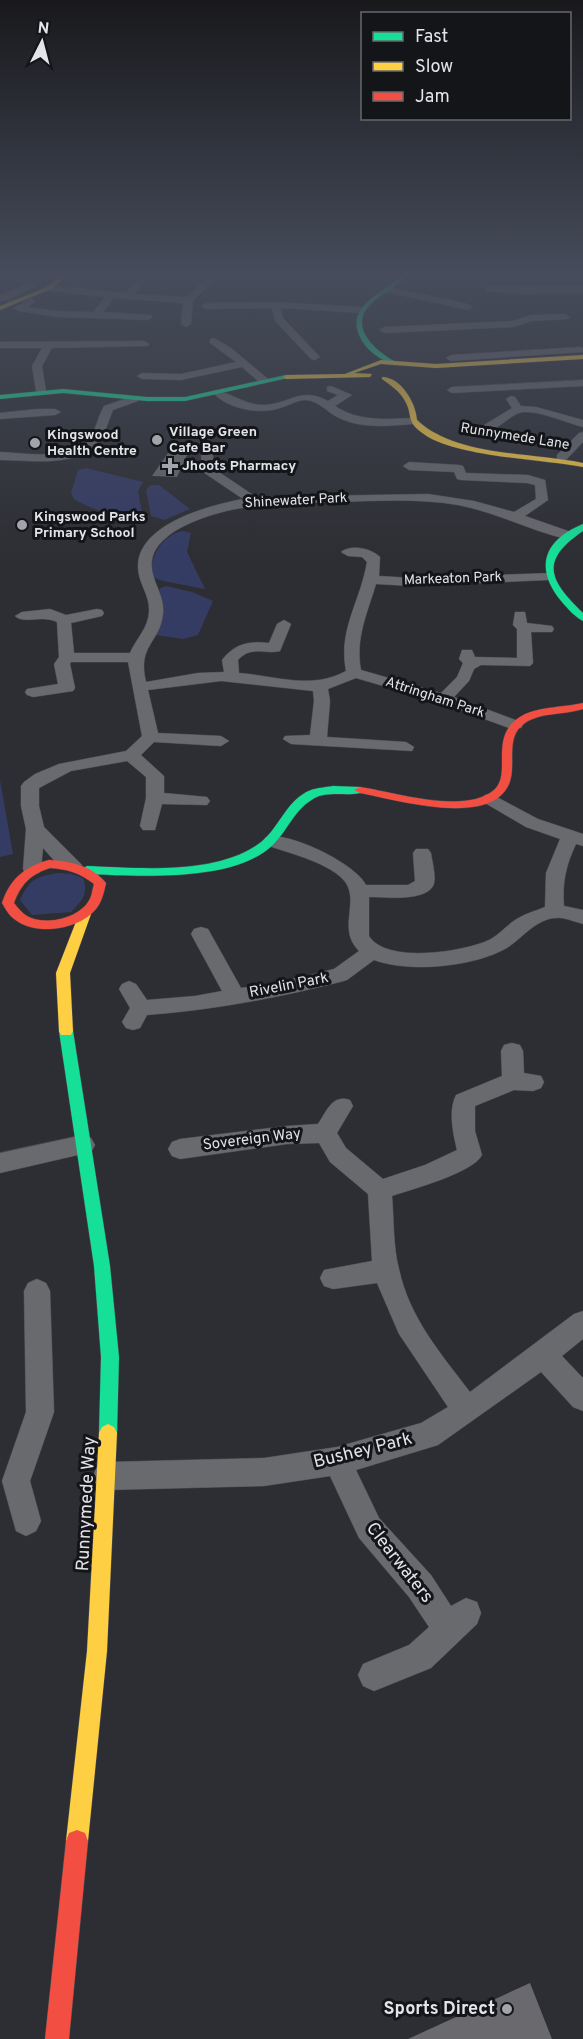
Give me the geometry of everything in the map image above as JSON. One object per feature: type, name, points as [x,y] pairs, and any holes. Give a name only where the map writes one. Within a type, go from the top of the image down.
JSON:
[{"type":"street","points":[[37,368],[41,391]]},
{"type":"street","points":[[138,377],[181,377],[223,368]]},
{"type":"street","points":[[247,368],[263,380]]},
{"type":"street","points":[[219,394],[252,407],[273,407],[299,397],[313,398],[359,422],[413,421],[414,412],[401,373],[395,368]]},
{"type":"street","points":[[369,369],[384,378],[425,368]]},
{"type":"street","points":[[0,398],[41,391],[171,400],[219,394],[263,380],[342,374],[369,369],[401,373]]},
{"type":"street","points":[[452,390],[583,383]]},
{"type":"street","points":[[503,388],[518,409]]},
{"type":"street","points":[[328,405],[347,395],[331,389]]},
{"type":"street","points":[[0,456],[46,456],[78,452],[90,445],[97,436],[108,408],[102,394]]},
{"type":"street","points":[[108,408],[134,399]]},
{"type":"street","points":[[0,416],[38,409],[55,412]]},
{"type":"street","points":[[506,430],[482,428],[518,409],[536,410],[583,424]]},
{"type":"street","name":"Runnymede Lane","points":[[413,421],[420,431],[443,442],[561,458],[583,465]]},
{"type":"street","points":[[346,430],[359,422]]},
{"type":"street","points":[[561,458],[583,435]]},
{"type":"street","points":[[207,455],[207,470],[254,501]]},
{"type":"street","points":[[412,481],[407,461],[459,469],[452,487],[528,479],[541,483],[542,500],[515,518]]},
{"type":"street","name":"Shinewater Park","points":[[136,657],[154,627],[156,603],[145,578],[144,558],[157,540],[171,527],[218,508],[254,501],[357,498],[452,487],[472,504],[566,535]]},
{"type":"street","points":[[583,527],[566,535],[548,557],[546,566],[555,591],[583,618]]},
{"type":"street","points":[[141,687],[193,678],[232,676],[320,688],[354,673],[350,653],[351,638],[362,609],[374,562],[373,557],[348,552]]},
{"type":"street","name":"Markeaton Park","points":[[368,586],[548,576]]},
{"type":"street","points":[[22,616],[50,613],[64,620],[97,613]]},
{"type":"street","points":[[33,692],[67,687],[62,664],[67,658],[64,620]]},
{"type":"street","points":[[444,699],[464,678],[470,657],[479,660],[525,663],[522,621],[547,629]]},
{"type":"street","points":[[232,676],[230,660],[234,653],[246,646],[275,648],[284,624]]},
{"type":"street","points":[[32,869],[35,829],[30,806],[30,786],[43,774],[59,767],[131,755],[150,737],[150,723],[135,670],[136,657],[67,658]]},
{"type":"street","name":"Attringham Park","points":[[354,673],[444,699],[515,724]]},
{"type":"street","points":[[318,741],[322,701],[320,688]]},
{"type":"street","points":[[97,896],[170,870],[244,858],[272,841],[291,808],[304,798],[328,789],[359,789],[463,805],[491,798],[505,786],[507,736],[515,724],[543,713],[583,706]]},
{"type":"street","points":[[150,737],[222,743]]},
{"type":"street","points":[[291,739],[406,747]]},
{"type":"street","points":[[131,755],[155,776],[155,798],[148,826]]},
{"type":"street","points":[[155,798],[201,801]]},
{"type":"street","points":[[491,798],[532,823],[577,839],[556,866],[553,879],[555,911]]},
{"type":"street","points":[[0,915],[16,915],[36,924],[61,922],[85,914],[97,896],[100,883],[80,867],[62,858],[35,829]]},
{"type":"street","points":[[272,841],[316,855],[340,867],[359,891],[356,919],[362,942],[371,952],[411,959],[475,954],[498,944],[523,924],[555,911],[583,917]]},
{"type":"street","points":[[359,891],[411,891],[425,884],[422,853]]},
{"type":"street","points":[[0,892],[32,869],[49,864],[170,870]]},
{"type":"street","points":[[13,884],[8,903],[16,915]]},
{"type":"street","name":"Runnymede Way","points":[[57,2039],[97,1652],[107,1476],[110,1363],[104,1275],[66,1041],[63,973],[85,914]]},
{"type":"street","points":[[36,924],[46,938]]},
{"type":"street","name":"Rivelin Park","points":[[201,934],[225,975],[234,996],[280,990],[340,975],[371,952]]},
{"type":"street","name":"Runnymede Way","points":[[54,956],[63,973]]},
{"type":"street","points":[[129,989],[137,1015],[234,996]]},
{"type":"street","points":[[380,1190],[432,1173],[470,1155],[464,1131],[464,1101],[523,1081],[512,1051]]},
{"type":"street","points":[[342,1106],[325,1133],[338,1155],[380,1190],[386,1270],[398,1307],[431,1361],[467,1410]]},
{"type":"street","name":"Sovereign Way","points":[[180,1149],[286,1135],[325,1133]]},
{"type":"street","points":[[0,1163],[82,1145]]},
{"type":"street","points":[[333,1278],[386,1270]]},
{"type":"street","points":[[26,1521],[8,1484],[40,1412],[37,1291]]},
{"type":"street","name":"Bushey Park","points":[[107,1476],[264,1472],[337,1461],[428,1435],[467,1410],[583,1323]]},
{"type":"street","points":[[543,1355],[583,1398]]},
{"type":"street","name":"Clearwaters","points":[[337,1461],[369,1528],[420,1586],[458,1622],[420,1657],[374,1675]]},
{"type":"shaded area","points":[[86,468],[143,482],[138,491],[142,513],[128,517],[108,514],[74,499],[71,493],[78,470]]},
{"type":"shaded area","points":[[150,485],[159,485],[190,509],[164,520],[151,516],[146,490]]},
{"type":"shaded area","points":[[182,531],[191,533],[187,552],[205,589],[163,581],[150,576],[158,548],[168,538]]},
{"type":"shaded area","points":[[166,586],[192,592],[213,601],[198,635],[183,639],[156,635],[163,612],[159,589]]},
{"type":"shaded area","points":[[0,780],[13,854],[0,857]]},
{"type":"shaded area","points":[[58,873],[83,878],[85,893],[81,901],[71,912],[32,915],[20,900],[27,887],[34,880]]},
{"type":"building","points":[[168,453],[188,453],[177,477],[152,476]]},
{"type":"building","name":"Sports Direct","points":[[530,1983],[552,2039],[408,2039]]},
{"type":"traffic: fast","points":[[0,397],[63,391],[147,399],[185,399],[286,377]]},
{"type":"traffic: fast","points":[[583,527],[566,538],[555,549],[549,560],[548,571],[559,593],[583,618]]},
{"type":"traffic: fast","points":[[87,870],[168,871],[228,863],[246,857],[263,847],[301,801],[314,793],[333,789],[360,790]]},
{"type":"traffic: fast","points":[[66,1031],[102,1266],[110,1357],[108,1433]]},
{"type":"traffic: slow","points":[[348,373],[363,368]]},
{"type":"traffic: slow","points":[[286,377],[370,375]]},
{"type":"traffic: slow","points":[[384,378],[405,395],[412,407],[413,421],[425,432],[444,441],[491,452],[583,465]]},
{"type":"traffic: slow","points":[[66,1031],[63,973],[85,914]]},
{"type":"traffic: slow","points":[[77,1841],[97,1651],[108,1433]]},
{"type":"traffic: jam","points":[[360,790],[452,805],[486,800],[499,792],[504,784],[507,775],[507,746],[513,728],[528,717],[583,706]]},
{"type":"traffic: jam","points":[[49,864],[76,868],[94,878],[100,883],[96,900],[87,911],[71,920],[51,924],[32,923],[24,920],[8,903],[14,888],[22,877],[49,864]]},
{"type":"traffic: jam","points":[[57,2039],[77,1841]]},
{"type":"place","name":"Village Green Cafe Bar","points":[[157,440]]},
{"type":"place","name":"Kingswood Health Centre","points":[[35,443]]},
{"type":"place","name":"Jhoots Pharmacy","points":[[170,466]]},
{"type":"place","name":"Kingswood Parks Primary School","points":[[22,525]]},
{"type":"place","name":"Sports Direct","points":[[507,2009]]}]
